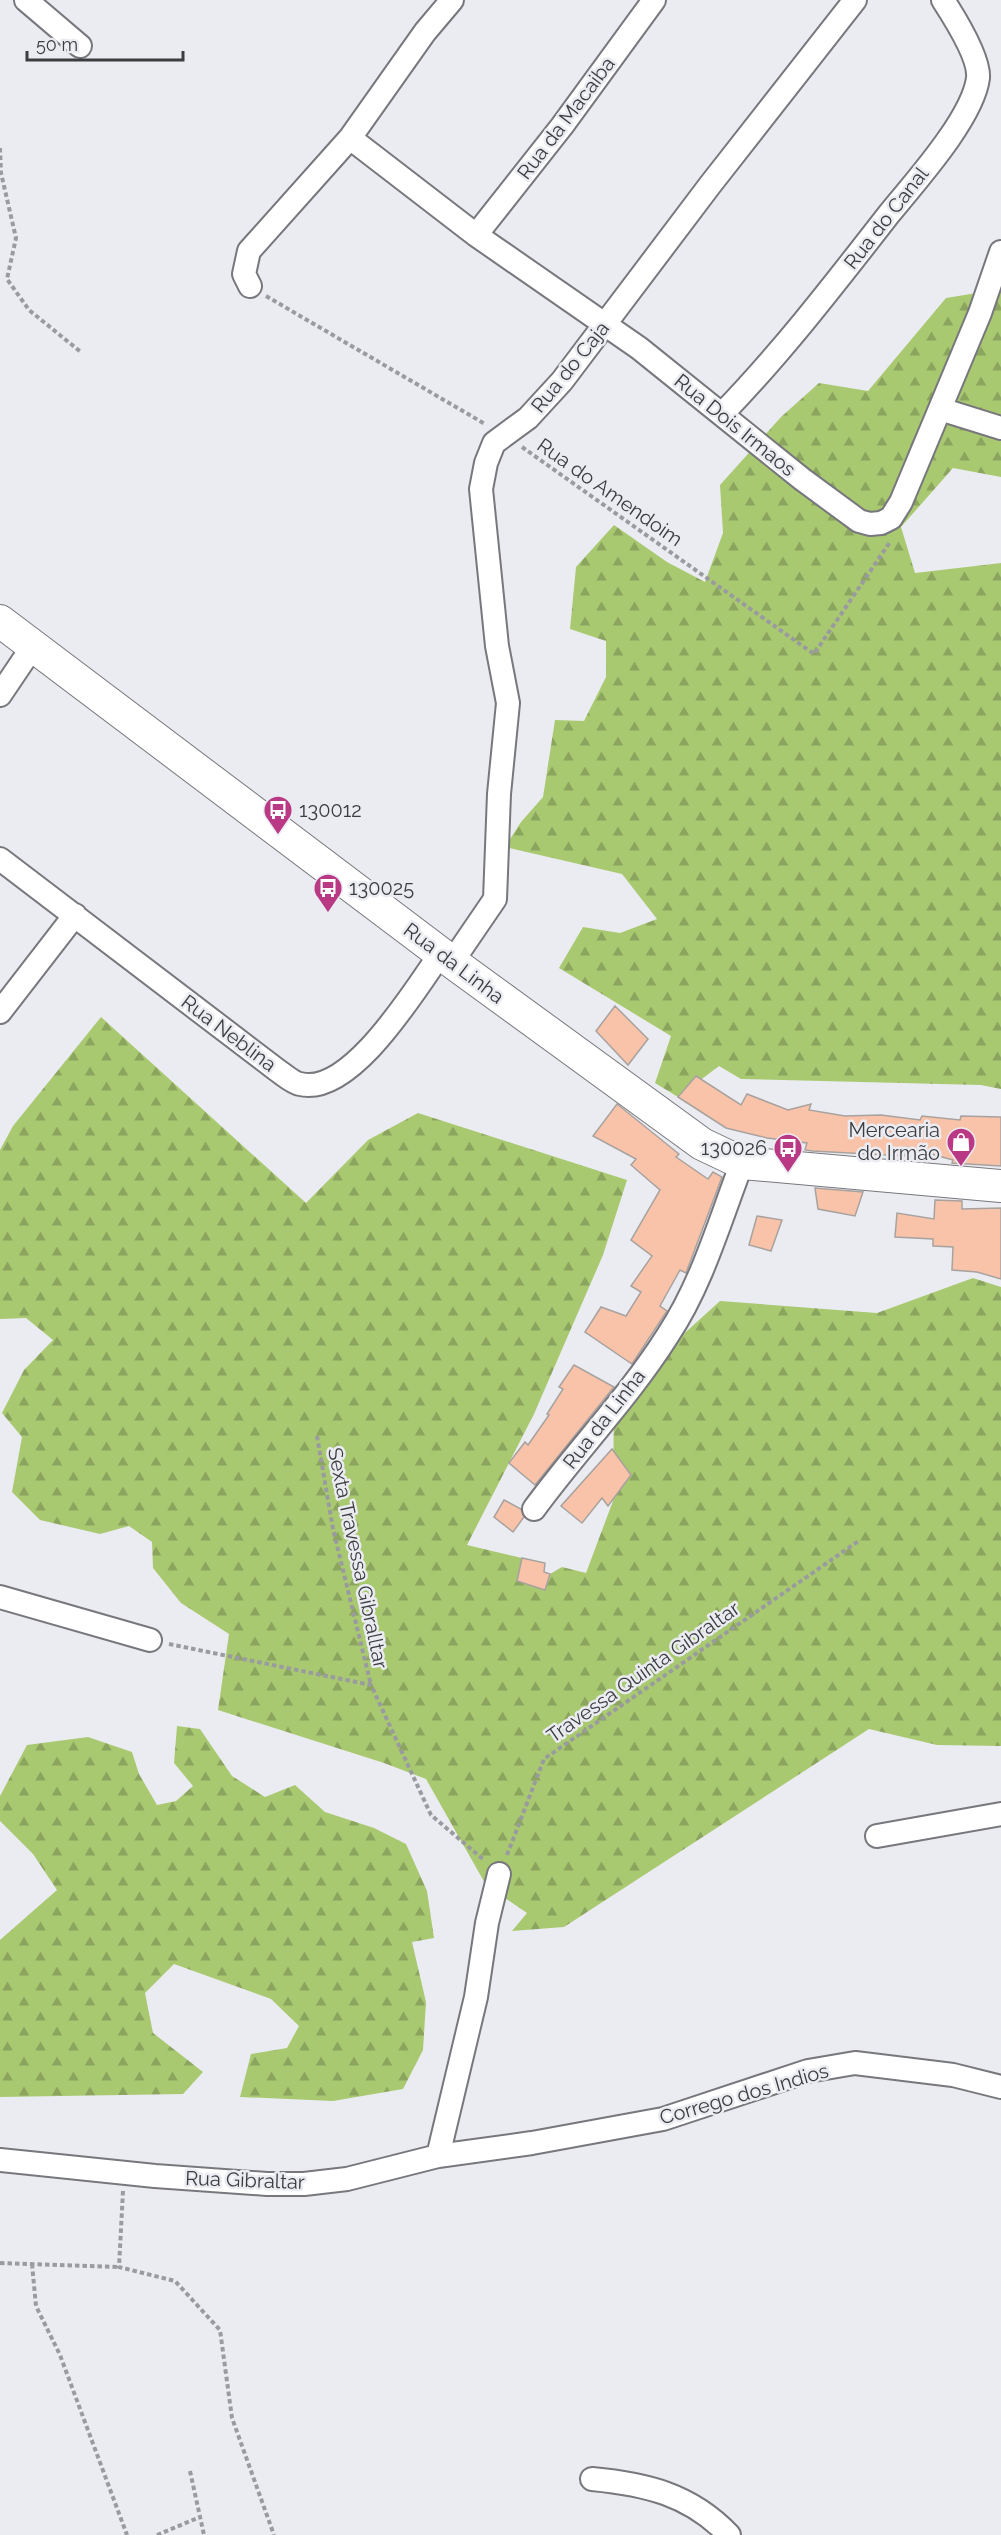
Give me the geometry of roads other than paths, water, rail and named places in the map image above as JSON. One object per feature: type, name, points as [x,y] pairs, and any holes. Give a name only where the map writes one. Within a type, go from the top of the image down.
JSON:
[{"type":"street","points":[[26,0],[80,46]]},
{"type":"street","points":[[250,286],[244,274],[249,252],[350,138],[425,32],[452,0]]},
{"type":"street","name":"Rua da Macaiba","points":[[476,235],[562,126],[654,0]]},
{"type":"street","name":"Rua do Caja","points":[[447,957],[495,899],[499,794],[508,703],[497,646],[481,489],[486,463],[494,443],[541,406],[855,0]]},
{"type":"street","name":"Rua do Canal","points":[[723,413],[763,372],[834,285],[917,180],[965,112],[978,75],[975,60],[943,0]]},
{"type":"street","name":"Rua Dois Irmaos","points":[[350,138],[476,235],[605,324],[723,413],[802,479],[859,521],[870,524],[891,518],[901,502],[980,313],[1001,252]]},
{"type":"street","points":[[940,409],[1001,428]]},
{"type":"street","name":"Rua da Linha","points":[[0,621],[447,957],[674,1126],[702,1144],[742,1163],[1001,1186]]},
{"type":"street","points":[[0,695],[33,646]]},
{"type":"street","name":"Rua Neblina","points":[[0,859],[277,1070],[300,1084],[320,1084],[355,1062],[376,1043],[447,957]]},
{"type":"street","points":[[0,1012],[75,915]]},
{"type":"street","name":"Rua da Linha","points":[[534,1509],[668,1337],[685,1307],[742,1163]]},
{"type":"street","points":[[0,1597],[150,1640]]},
{"type":"street","points":[[877,1836],[1001,1814]]},
{"type":"street","points":[[438,2156],[476,1997],[488,1923],[500,1874]]},
{"type":"street","name":"Corrego dos Indios","points":[[593,2130],[663,2119],[808,2071],[855,2063],[953,2075],[1001,2087]]},
{"type":"street","name":"Rua Gibraltar","points":[[0,2160],[124,2173],[267,2184],[304,2184],[347,2179],[438,2156],[532,2143],[593,2130]]},
{"type":"street","points":[[592,2479],[636,2483],[677,2496],[729,2535]]},
{"type":"place","name":"130012","points":[[278,836]]},
{"type":"place","name":"130025","points":[[328,914]]},
{"type":"place","name":"Mercearia do Irmão","points":[[961,1168]]},
{"type":"place","name":"130026","points":[[788,1174]]}]
